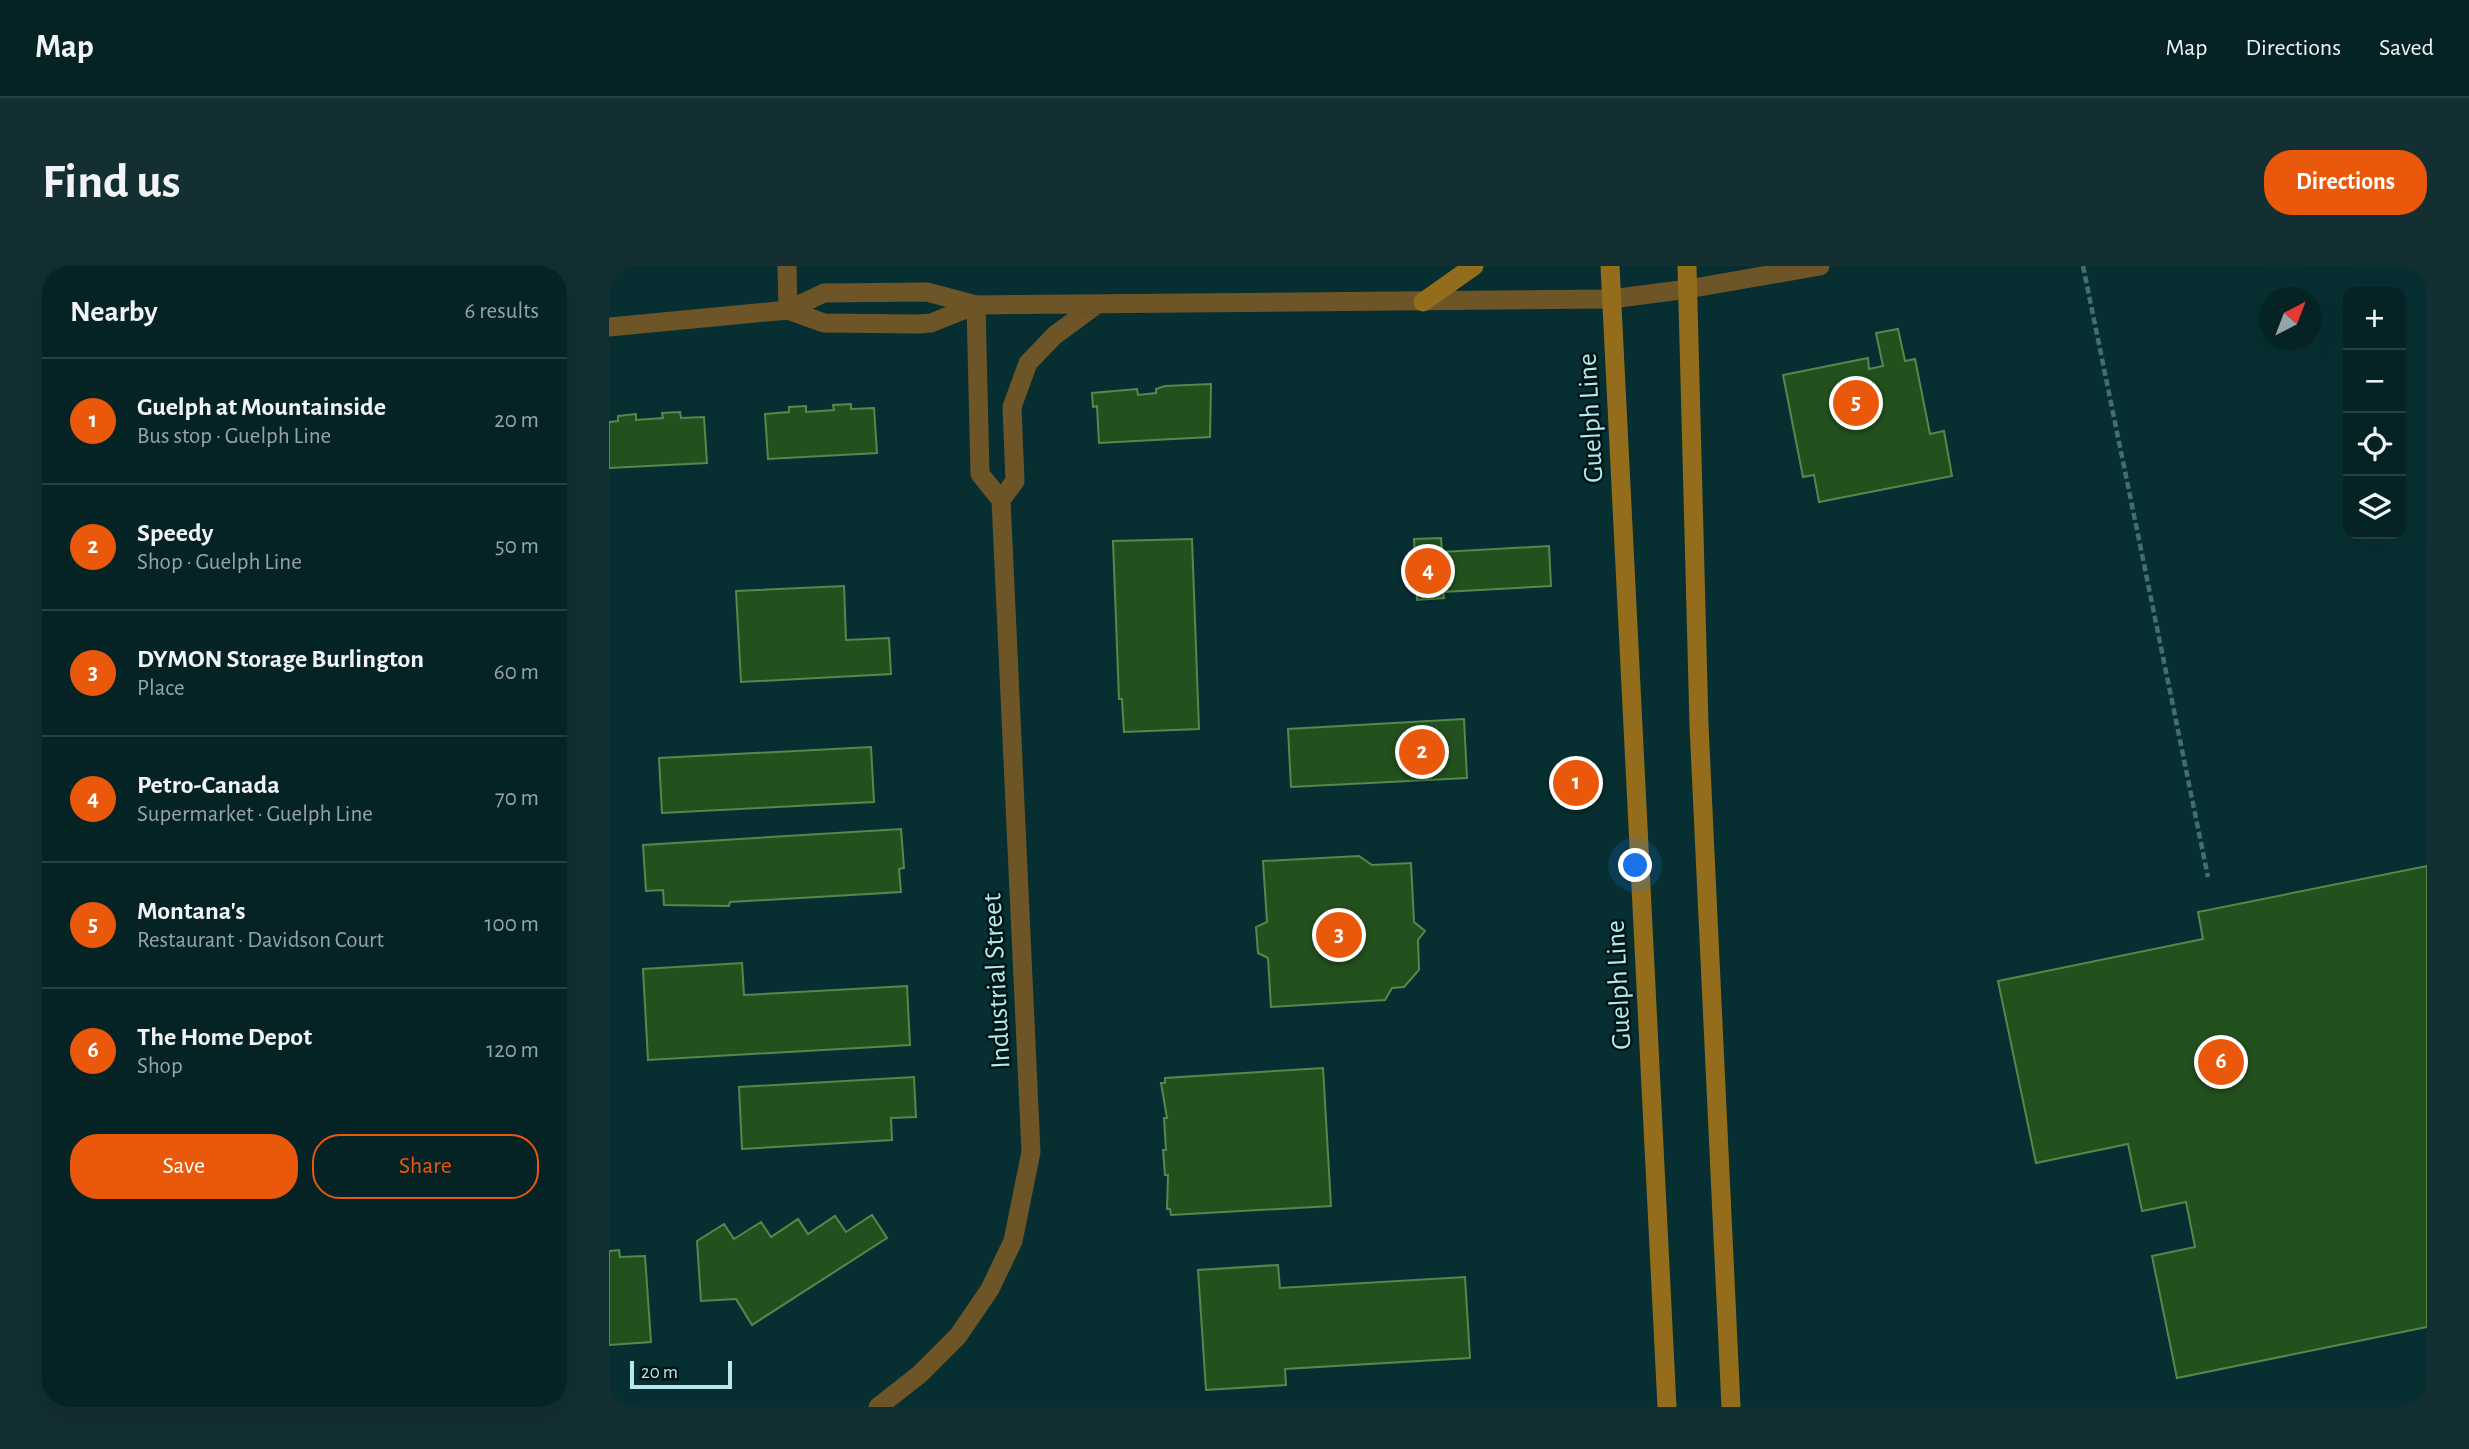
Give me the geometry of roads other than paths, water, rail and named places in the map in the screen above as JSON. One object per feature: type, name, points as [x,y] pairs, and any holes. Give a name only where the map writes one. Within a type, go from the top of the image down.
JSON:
[{"type":"main road","points":[[1423,302],[1474,266]]},
{"type":"main road","name":"Guelph Line","points":[[1610,266],[1667,1407]]},
{"type":"main road","points":[[1687,266],[1699,724],[1731,1407]]},
{"type":"street","points":[[787,266],[788,310]]},
{"type":"street","points":[[609,327],[788,310],[824,293],[927,292],[976,305],[1611,299],[1688,289],[1820,266]]},
{"type":"street","points":[[788,310],[824,323],[918,324],[930,323],[976,305]]},
{"type":"street","points":[[976,305],[980,474],[1001,500]]},
{"type":"street","name":"Industrial Street","points":[[878,1407],[920,1374],[958,1336],[990,1289],[1013,1241],[1031,1152],[1001,500],[1015,481],[1012,407],[1028,362],[1055,335],[1096,305]]},
{"type":"place","name":"Montana's","points":[[1856,403]]},
{"type":"place","name":"Petro-Canada","points":[[1428,571]]},
{"type":"place","name":"Speedy","points":[[1422,752]]},
{"type":"place","name":"Guelph at Mountainside","points":[[1576,783]]},
{"type":"place","name":"DYMON Storage Burlington","points":[[1339,935]]},
{"type":"place","name":"The Home Depot","points":[[2221,1062]]}]
